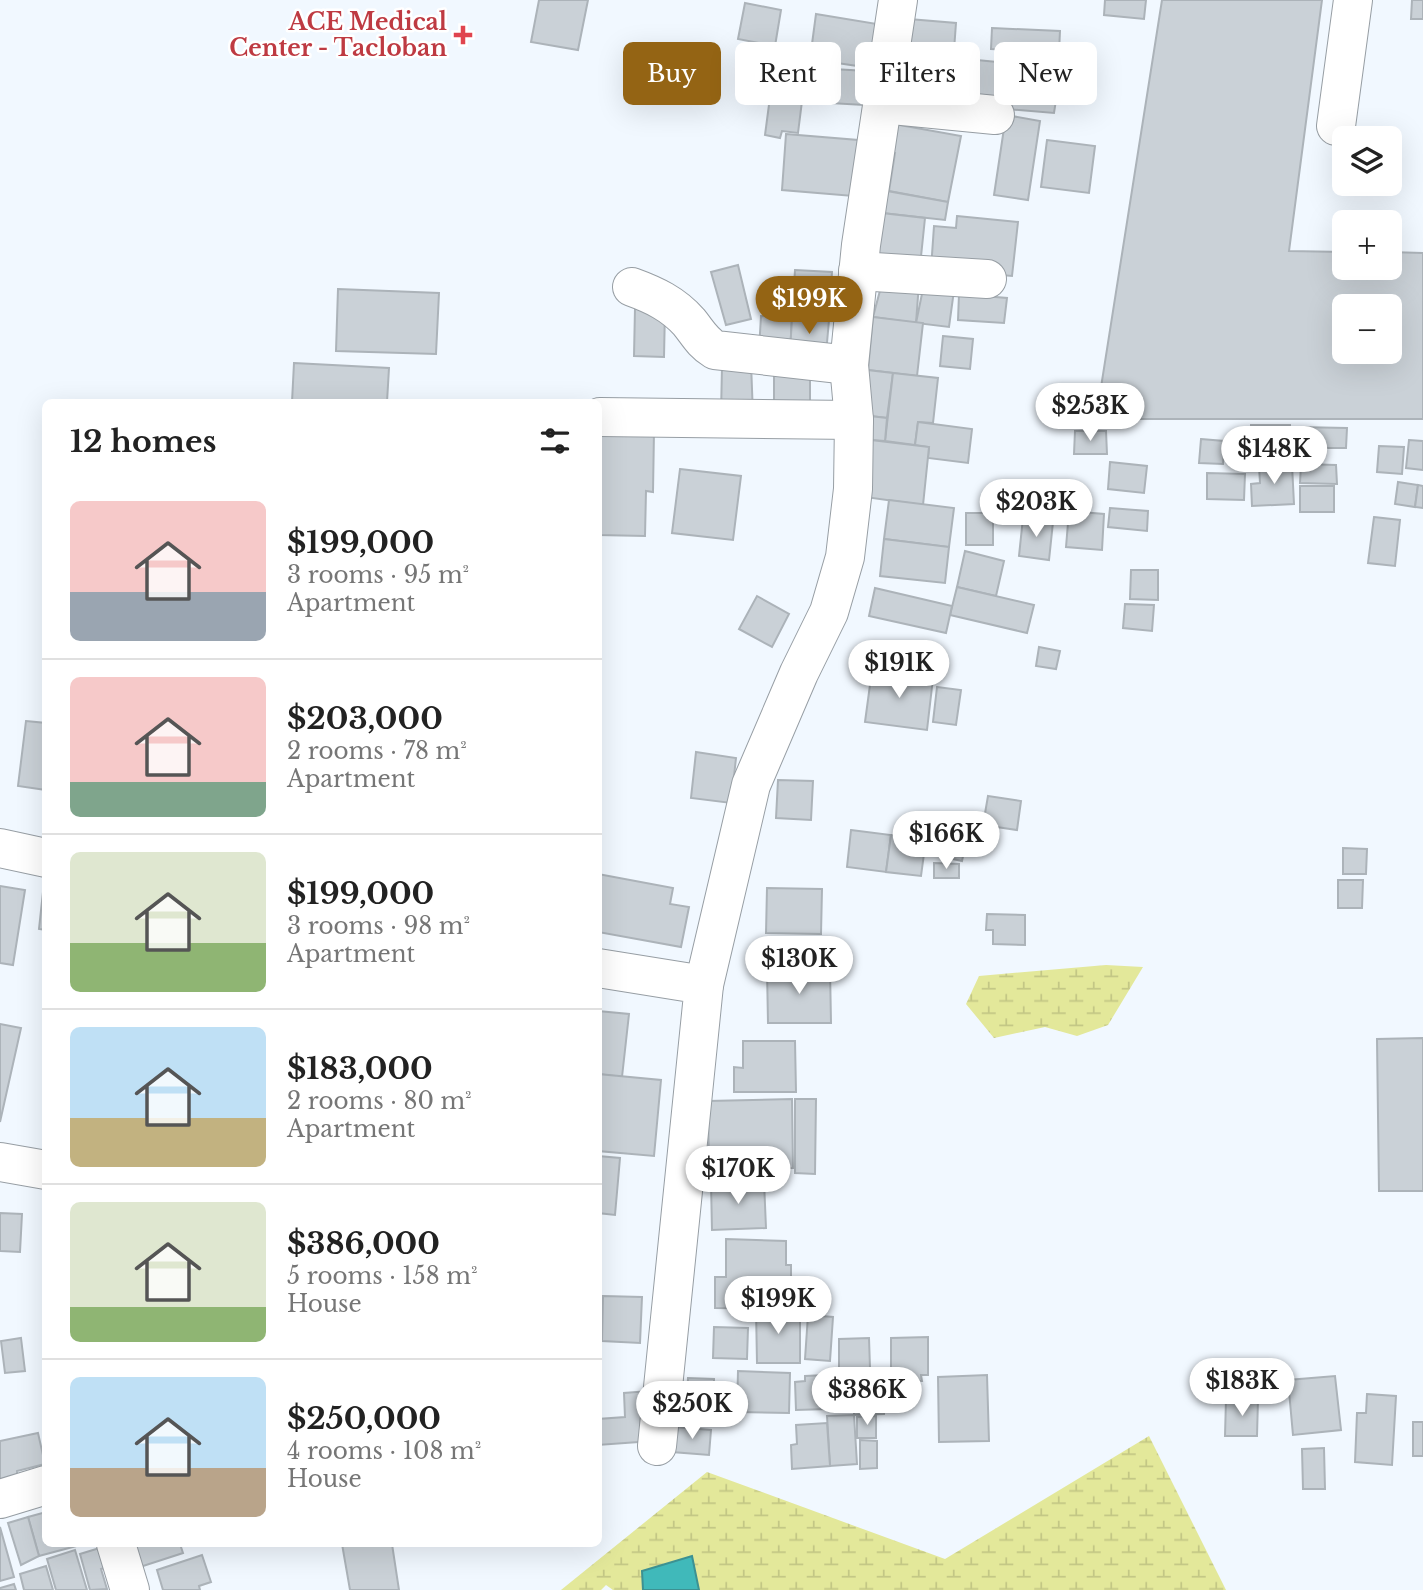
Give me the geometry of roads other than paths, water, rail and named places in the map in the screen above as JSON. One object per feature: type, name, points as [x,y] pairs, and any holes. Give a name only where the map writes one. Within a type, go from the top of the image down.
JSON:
[{"type":"street","points":[[892,42],[898,0]]},
{"type":"street","points":[[1336,126],[1353,0]]},
{"type":"street","points":[[657,1446],[704,985],[751,785],[799,673],[829,612],[845,557],[853,489],[854,420],[849,365],[858,271],[882,105]]},
{"type":"street","points":[[892,105],[995,115]]},
{"type":"street","points":[[858,271],[987,279]]},
{"type":"street","points":[[632,287],[660,297],[689,323],[699,338],[715,349],[849,365]]},
{"type":"street","points":[[602,416],[854,420]]},
{"type":"street","points":[[0,848],[42,857]]},
{"type":"street","points":[[602,969],[704,985]]},
{"type":"street","points":[[0,1162],[42,1169]]},
{"type":"street","points":[[0,1499],[42,1486]]},
{"type":"street","points":[[117,1547],[130,1590]]},
{"type":"water","points":[[692,1556],[699,1590],[643,1590],[642,1571]]},
{"type":"place","name":"ACE Medical Center - Tacloban","points":[[463,35]]}]
